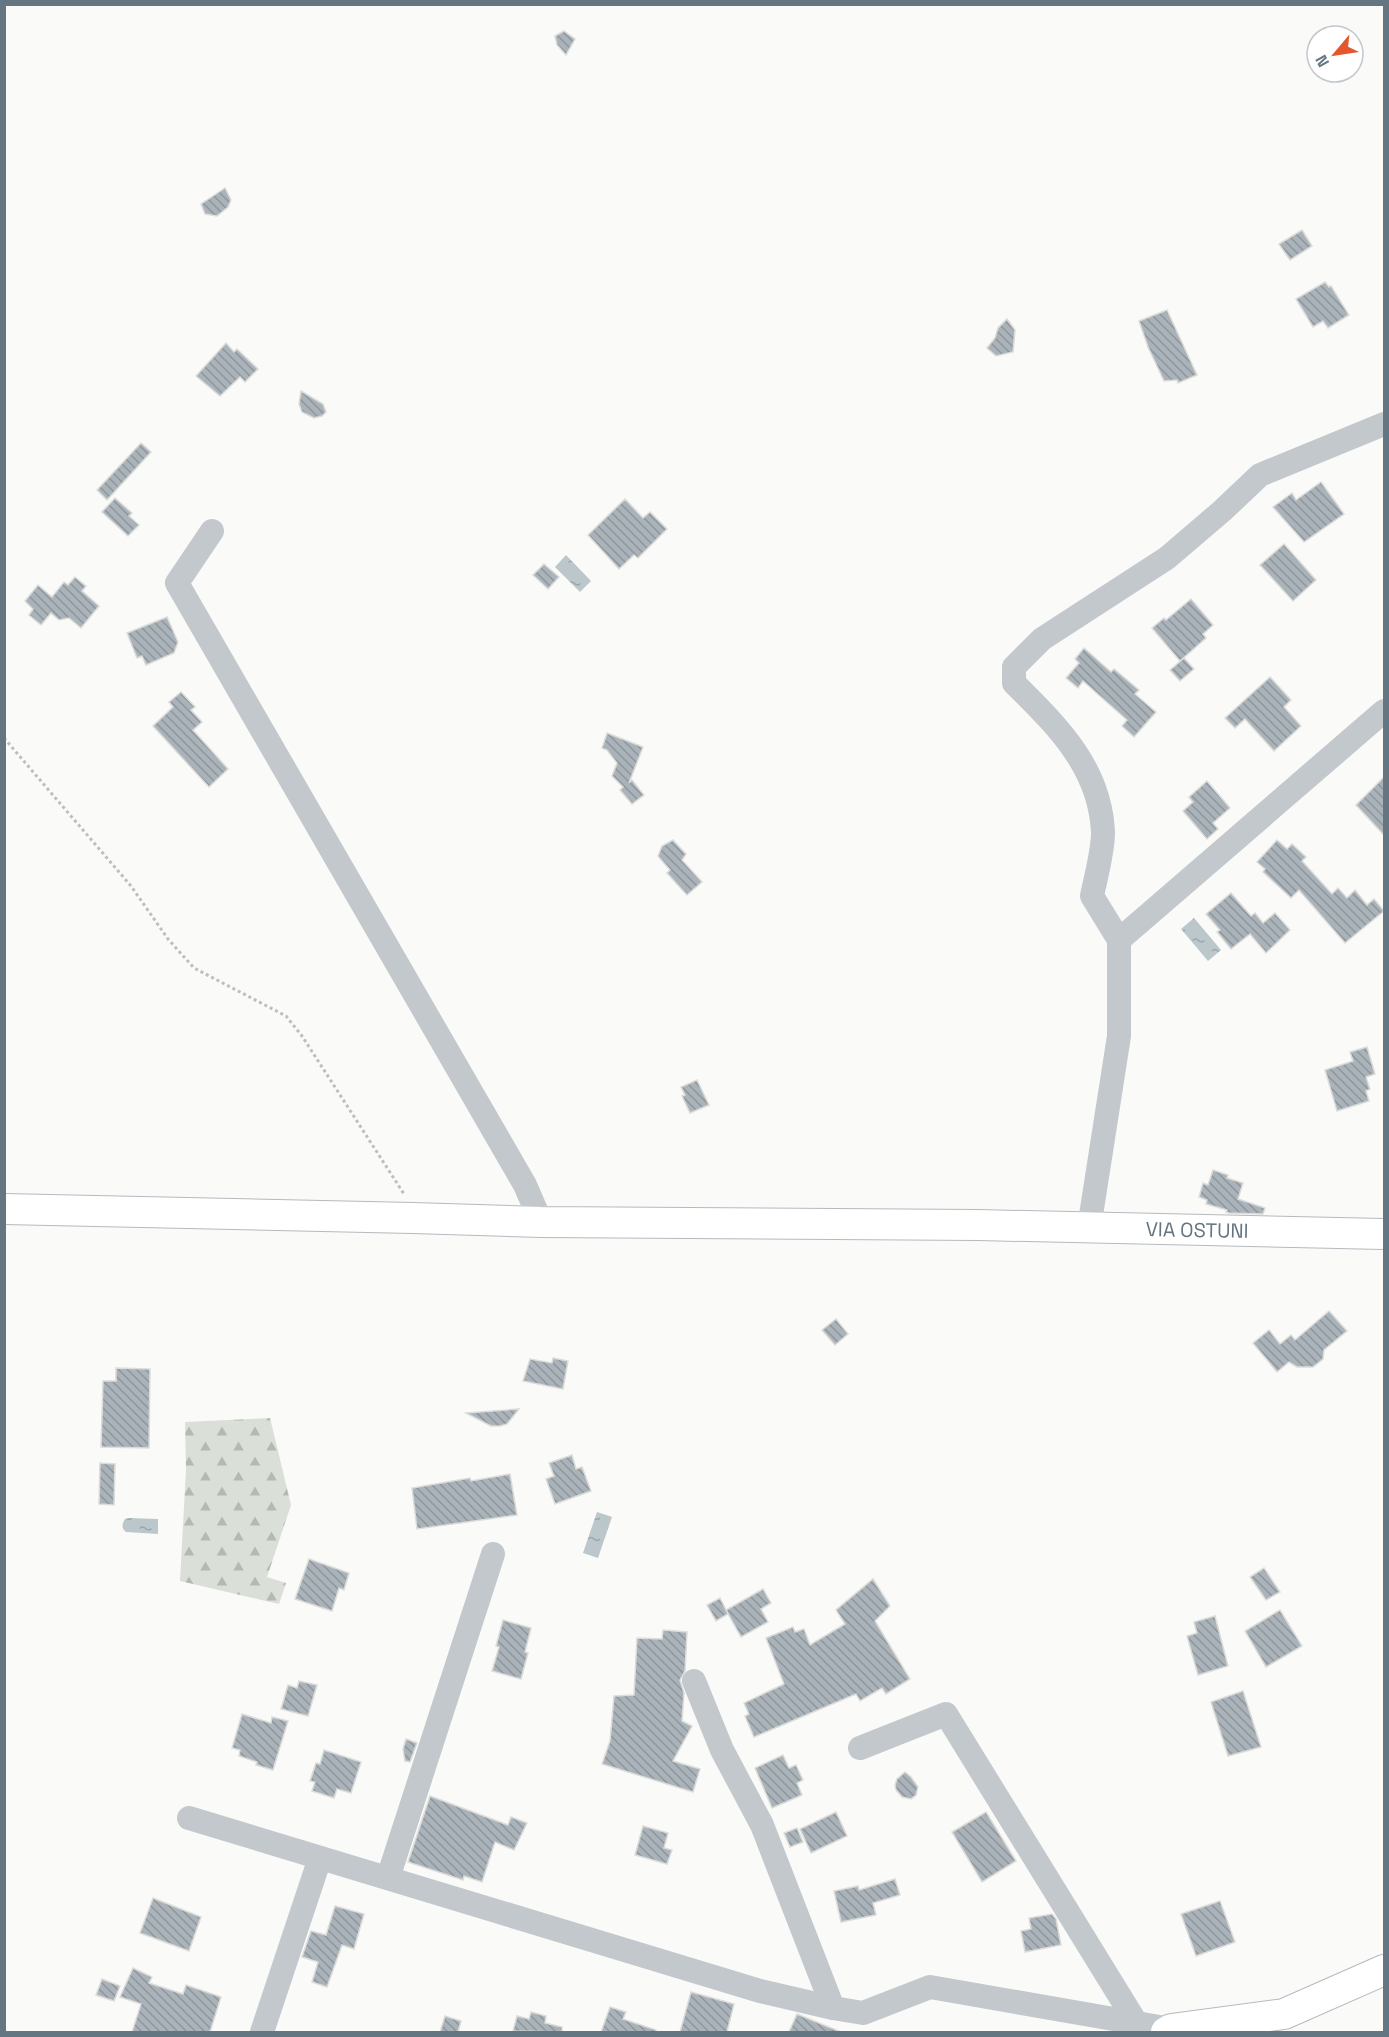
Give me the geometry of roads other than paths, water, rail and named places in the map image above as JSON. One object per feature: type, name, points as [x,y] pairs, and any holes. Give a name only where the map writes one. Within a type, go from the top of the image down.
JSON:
[{"type":"main road","name":"VIA OSTUNI","points":[[4,1209],[541,1222],[978,1225],[1384,1234]]},
{"type":"main road","points":[[1168,2031],[1284,2014],[1384,1970]]},
{"type":"street","points":[[1089,1228],[1119,1035],[1119,940],[1092,896],[1103,835],[1100,802],[1083,760],[1046,715],[1014,682],[1014,667],[1042,639],[1167,558],[1260,475],[1384,424]]},
{"type":"street","points":[[212,531],[177,583],[525,1185],[541,1222]]},
{"type":"street","points":[[1119,940],[1384,711]]},
{"type":"street","points":[[388,1878],[493,1554]]},
{"type":"street","points":[[694,1681],[722,1750],[762,1825],[833,2008]]},
{"type":"street","points":[[860,1748],[946,1714],[1137,2024]]},
{"type":"street","points":[[189,1818],[760,1991],[833,2008],[862,2013],[930,1987],[1168,2031]]},
{"type":"street","points":[[262,2032],[320,1858]]},
{"type":"water","points":[[566,555],[591,581],[580,592],[555,567]]},
{"type":"water","points":[[1194,918],[1221,950],[1208,961],[1181,929]]},
{"type":"water","points":[[597,1512],[612,1517],[598,1558],[583,1553]]},
{"type":"water","points":[[125,1519],[158,1519],[158,1534],[126,1532],[123,1524]]}]
